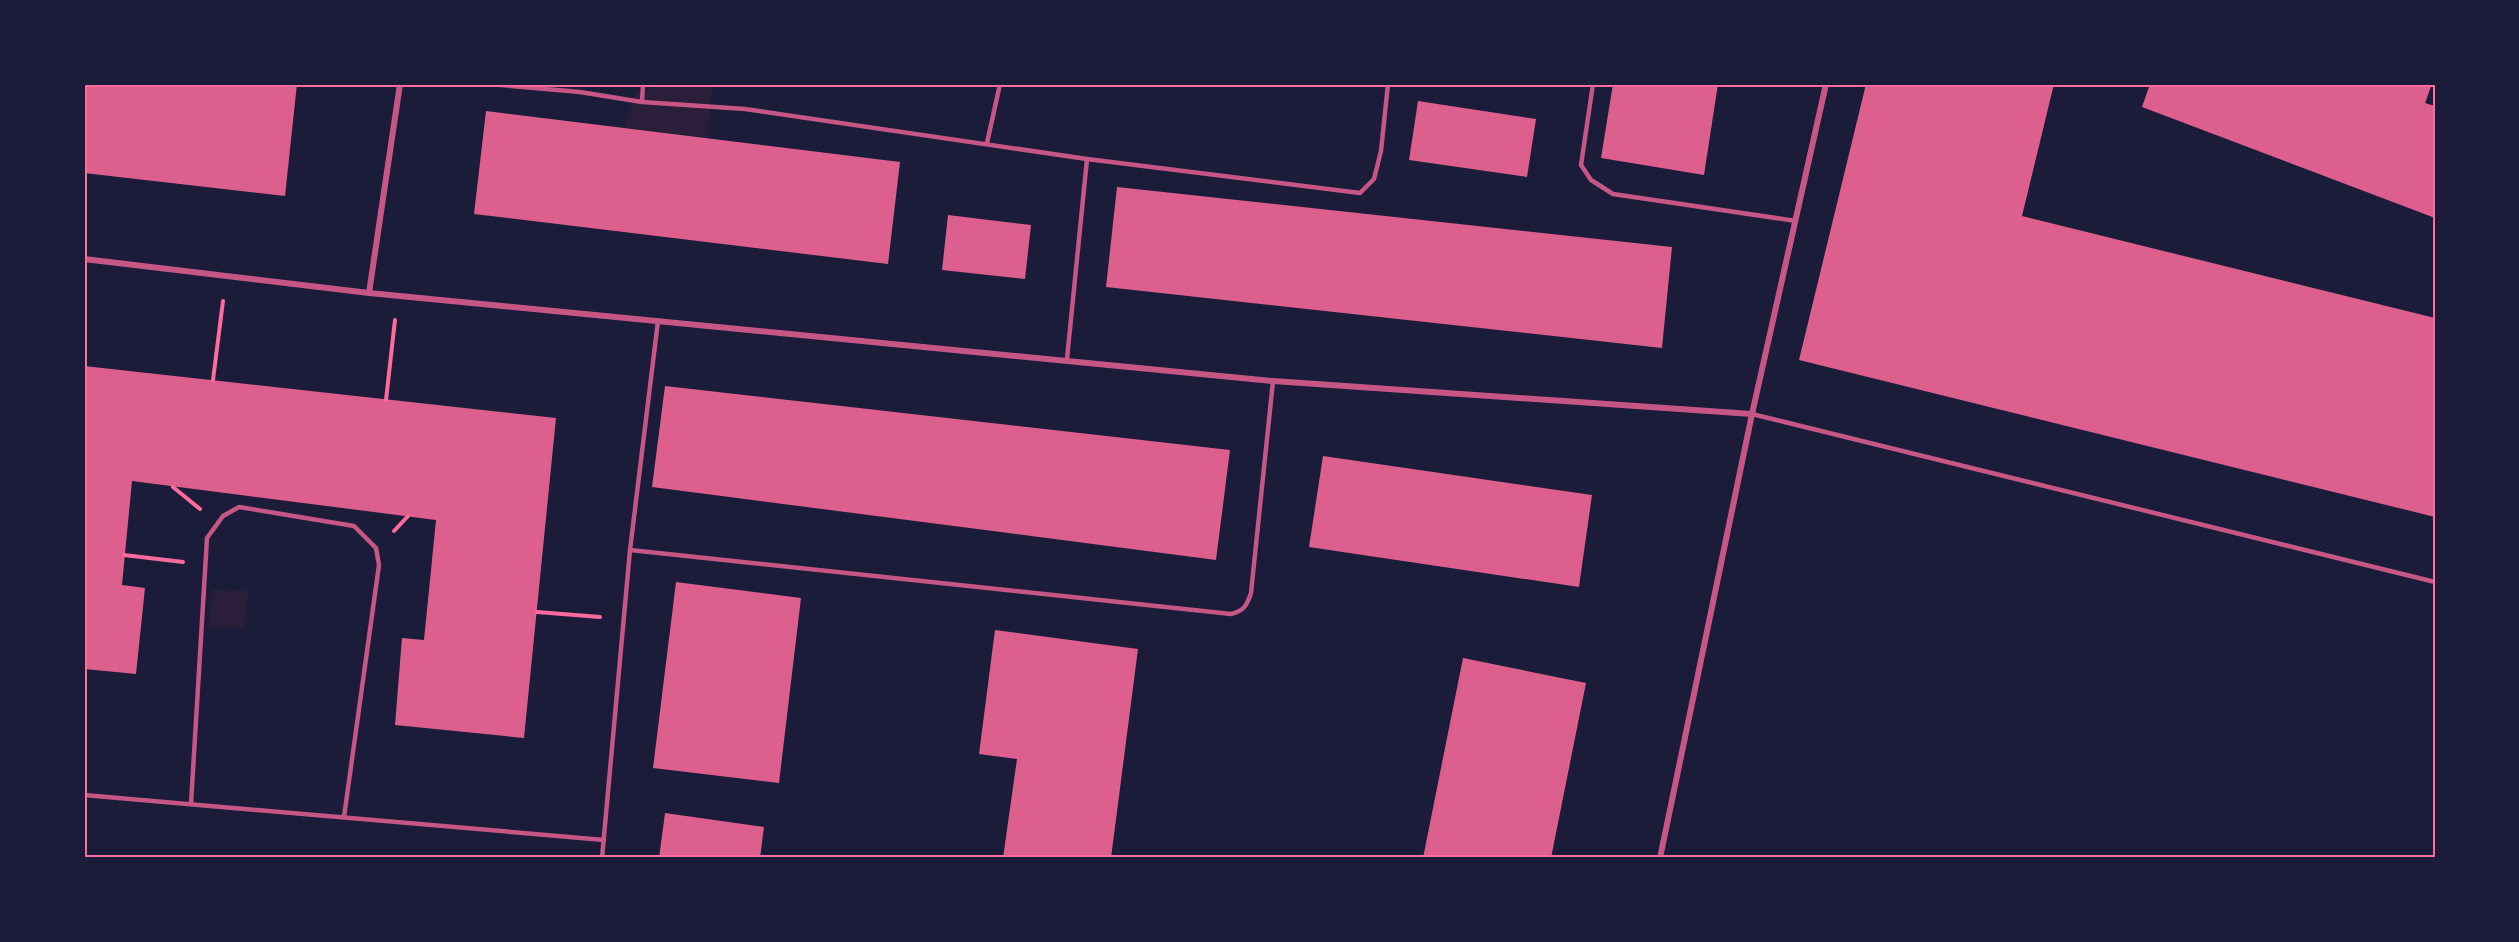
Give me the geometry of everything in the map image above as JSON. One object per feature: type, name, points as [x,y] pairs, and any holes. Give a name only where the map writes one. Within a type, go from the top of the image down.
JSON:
[{"type":"street","points":[[369,293],[400,84]]},
{"type":"street","points":[[1660,858],[1752,414],[1826,84]]},
{"type":"street","points":[[84,259],[369,293],[1067,359],[1273,381],[1752,414]]},
{"type":"lane","points":[[489,84],[580,92],[642,102],[745,109],[1087,159],[1360,193],[1374,179],[1381,151],[1389,84]]},
{"type":"lane","points":[[642,102],[643,84]]},
{"type":"lane","points":[[987,143],[1000,84]]},
{"type":"lane","points":[[1593,84],[1581,165],[1590,180],[1612,194],[1796,221]]},
{"type":"lane","points":[[1067,359],[1087,159]]},
{"type":"lane","points":[[602,858],[630,550],[658,320]]},
{"type":"lane","points":[[630,550],[1060,597],[1231,614],[1240,612],[1247,604],[1251,593],[1273,381]]},
{"type":"lane","points":[[1752,414],[2435,582]]},
{"type":"lane","points":[[191,804],[207,538],[223,516],[239,507],[354,526],[377,550],[379,565],[344,818]]},
{"type":"lane","points":[[84,795],[604,840]]},
{"type":"path","points":[[213,380],[226,276]]},
{"type":"path","points":[[386,400],[397,295]]},
{"type":"path","points":[[172,487],[217,523]]},
{"type":"path","points":[[124,555],[205,564]]},
{"type":"path","points":[[537,612],[624,619]]},
{"type":"shaded area","points":[[652,84],[713,84],[707,138],[624,128],[636,92],[651,89]]},
{"type":"shaded area","points":[[212,590],[248,591],[244,628],[209,627]]},
{"type":"building","points":[[84,84],[297,84],[285,196],[84,173]]},
{"type":"building","points":[[1613,84],[1718,84],[1704,175],[1601,158]]},
{"type":"building","points":[[1866,84],[2054,84],[2022,216],[2435,318],[2435,517],[1799,360]]},
{"type":"building","points":[[2150,84],[2432,84],[2425,103],[2435,106],[2435,218],[2142,107]]},
{"type":"building","points":[[1418,101],[1536,119],[1527,177],[1409,160]]},
{"type":"building","points":[[486,111],[900,162],[888,264],[474,214]]},
{"type":"building","points":[[1117,187],[1672,247],[1662,348],[1106,287]]},
{"type":"building","points":[[948,215],[1031,225],[1025,279],[942,270]]},
{"type":"building","points":[[84,366],[556,418],[524,738],[395,725],[402,638],[424,640],[436,520],[132,481],[122,585],[145,588],[136,674],[84,669]]},
{"type":"building","points":[[665,386],[1230,450],[1216,560],[652,487]]},
{"type":"building","points":[[1323,456],[1592,495],[1579,587],[1309,547]]},
{"type":"building","points":[[676,582],[801,598],[779,783],[653,768]]},
{"type":"building","points":[[995,630],[1138,649],[1111,858],[1003,858],[1017,759],[979,754]]},
{"type":"building","points":[[1463,658],[1586,683],[1551,858],[1423,858]]},
{"type":"building","points":[[665,813],[764,827],[760,858],[659,858]]}]
